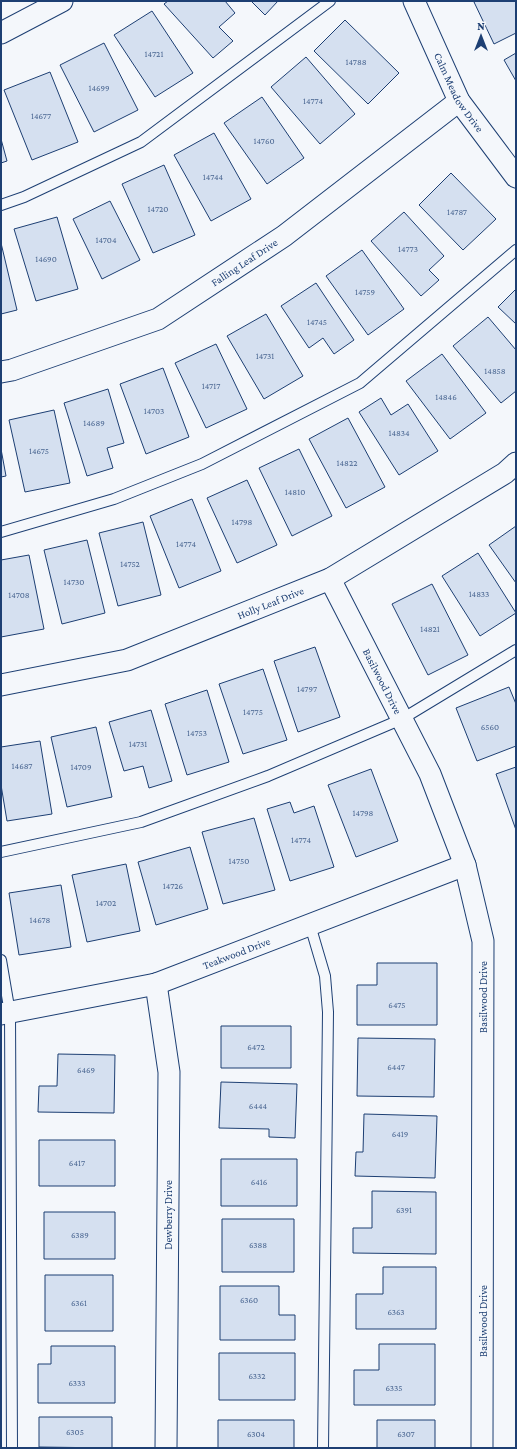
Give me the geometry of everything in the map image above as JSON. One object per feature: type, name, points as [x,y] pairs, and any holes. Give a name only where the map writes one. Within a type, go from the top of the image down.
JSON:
[{"type":"street","points":[[1,33],[62,1]]},
{"type":"street","name":"Calm Meadow Drive","points":[[414,1],[459,101],[516,177]]},
{"type":"street","name":"Falling Leaf Drive","points":[[1,372],[12,370],[158,319],[284,236],[459,101]]},
{"type":"street","name":"Holly Leaf Drive","points":[[1,685],[127,660],[330,579],[505,472],[516,463]]},
{"type":"street","name":"Basilwood Drive","points":[[330,579],[430,774],[465,865],[484,941],[482,1448]]},
{"type":"street","name":"Teakwood Drive","points":[[6,1014],[156,984],[465,865]]},
{"type":"street","name":"Dewberry Drive","points":[[156,984],[169,1072],[166,1448]]},
{"type":"lane","points":[[1,205],[24,197],[141,142],[330,1]]},
{"type":"lane","points":[[1,532],[114,499],[202,464],[360,383],[516,250]]},
{"type":"lane","points":[[1,852],[141,822],[268,776],[402,718],[516,650]]},
{"type":"lane","points":[[310,925],[325,976],[328,1012],[323,1448]]},
{"type":"lane","points":[[1,960],[6,1014],[12,1448]]},
{"type":"building","points":[[168,1],[225,1],[235,13],[219,27],[233,41],[213,58],[164,4]]},
{"type":"building","points":[[251,1],[278,1],[265,15]]},
{"type":"building","points":[[516,1],[516,33],[494,44],[474,2]]},
{"type":"building","points":[[152,11],[193,73],[155,97],[114,35]]},
{"type":"building","points":[[345,20],[399,73],[368,104],[314,51]]},
{"type":"building","points":[[104,43],[138,110],[94,132],[60,65]]},
{"type":"building","points":[[516,53],[516,81],[504,60]]},
{"type":"building","points":[[306,57],[355,114],[320,144],[271,87]]},
{"type":"building","points":[[50,72],[78,142],[32,160],[4,90]]},
{"type":"building","points":[[262,97],[304,158],[267,184],[224,123]]},
{"type":"building","points":[[214,133],[251,199],[211,221],[174,155]]},
{"type":"building","points":[[1,139],[7,161],[1,163]]},
{"type":"building","points":[[164,165],[195,235],[153,253],[122,184]]},
{"type":"building","points":[[451,173],[496,219],[463,250],[419,205]]},
{"type":"building","points":[[110,201],[140,260],[102,279],[73,219]]},
{"type":"building","points":[[404,212],[444,256],[429,270],[439,280],[421,296],[371,241]]},
{"type":"building","points":[[57,217],[78,289],[36,301],[14,229]]},
{"type":"building","points":[[1,243],[17,310],[1,314]]},
{"type":"building","points":[[362,250],[404,309],[368,335],[326,276]]},
{"type":"building","points":[[316,283],[354,340],[334,354],[323,338],[309,348],[281,306]]},
{"type":"building","points":[[516,289],[516,324],[498,307]]},
{"type":"building","points":[[266,314],[303,376],[264,399],[227,336]]},
{"type":"building","points":[[488,317],[516,350],[516,391],[501,403],[453,346]]},
{"type":"building","points":[[216,344],[247,409],[206,428],[175,363]]},
{"type":"building","points":[[442,354],[486,413],[450,439],[406,381]]},
{"type":"building","points":[[163,368],[189,437],[146,454],[120,384]]},
{"type":"building","points":[[108,389],[124,443],[107,448],[113,468],[87,476],[64,403]]},
{"type":"building","points":[[381,398],[391,415],[408,404],[438,451],[399,475],[359,412]]},
{"type":"building","points":[[54,410],[70,483],[25,492],[9,420]]},
{"type":"building","points":[[348,418],[385,487],[346,508],[309,439]]},
{"type":"building","points":[[1,449],[6,476],[1,477]]},
{"type":"building","points":[[299,449],[332,516],[292,536],[259,468]]},
{"type":"building","points":[[247,480],[277,545],[237,563],[207,498]]},
{"type":"building","points":[[192,499],[221,571],[179,588],[150,516]]},
{"type":"building","points":[[143,522],[161,595],[118,606],[99,533]]},
{"type":"building","points":[[516,526],[516,583],[489,545]]},
{"type":"building","points":[[87,540],[105,613],[62,624],[44,550]]},
{"type":"building","points":[[478,553],[516,613],[480,636],[442,576]]},
{"type":"building","points":[[29,555],[44,629],[1,637],[1,560]]},
{"type":"building","points":[[432,584],[468,655],[428,675],[392,604]]},
{"type":"building","points":[[315,647],[340,717],[298,732],[274,661]]},
{"type":"building","points":[[263,669],[287,740],[243,754],[219,684]]},
{"type":"building","points":[[509,687],[516,704],[516,746],[477,761],[456,708]]},
{"type":"building","points":[[207,690],[229,762],[187,775],[165,704]]},
{"type":"building","points":[[151,710],[172,781],[149,788],[143,766],[124,771],[109,722]]},
{"type":"building","points":[[96,727],[112,797],[67,807],[51,737]]},
{"type":"building","points":[[40,741],[52,814],[7,821],[1,785],[1,747]]},
{"type":"building","points":[[516,767],[516,830],[496,774]]},
{"type":"building","points":[[371,769],[398,841],[356,857],[328,785]]},
{"type":"building","points":[[290,802],[294,813],[314,806],[334,867],[290,881],[267,809]]},
{"type":"building","points":[[254,818],[275,890],[223,904],[202,832]]},
{"type":"building","points":[[190,847],[208,909],[156,925],[138,862]]},
{"type":"building","points":[[126,864],[140,931],[87,942],[72,875]]},
{"type":"building","points":[[61,885],[71,947],[19,955],[9,893]]},
{"type":"building","points":[[377,963],[437,963],[437,1025],[357,1025],[357,985],[377,985]]},
{"type":"building","points":[[221,1026],[291,1026],[291,1068],[221,1068]]},
{"type":"building","points":[[358,1038],[435,1039],[434,1097],[357,1096]]},
{"type":"building","points":[[58,1054],[115,1055],[114,1113],[38,1112],[39,1086],[57,1086]]},
{"type":"building","points":[[221,1082],[297,1084],[295,1138],[269,1137],[269,1129],[219,1128]]},
{"type":"building","points":[[364,1114],[437,1116],[435,1178],[355,1176],[356,1152],[363,1152]]},
{"type":"building","points":[[39,1140],[115,1140],[115,1186],[39,1186]]},
{"type":"building","points":[[221,1159],[297,1159],[297,1206],[221,1206]]},
{"type":"building","points":[[372,1191],[436,1192],[436,1254],[353,1253],[353,1228],[372,1228]]},
{"type":"building","points":[[44,1212],[115,1212],[115,1259],[44,1259]]},
{"type":"building","points":[[222,1219],[294,1219],[294,1272],[222,1272]]},
{"type":"building","points":[[383,1267],[436,1267],[436,1329],[356,1329],[356,1294],[383,1294]]},
{"type":"building","points":[[45,1275],[113,1275],[113,1331],[45,1331]]},
{"type":"building","points":[[220,1286],[279,1286],[279,1315],[295,1315],[295,1340],[220,1340]]},
{"type":"building","points":[[379,1344],[435,1344],[435,1405],[354,1405],[354,1370],[379,1370]]},
{"type":"building","points":[[51,1346],[115,1346],[115,1403],[38,1403],[38,1364],[51,1364]]},
{"type":"building","points":[[219,1353],[295,1353],[295,1400],[219,1400]]},
{"type":"building","points":[[39,1417],[112,1417],[112,1448],[39,1447]]},
{"type":"building","points":[[218,1420],[294,1420],[294,1448],[218,1448]]},
{"type":"building","points":[[377,1420],[435,1420],[435,1448],[377,1448]]}]
